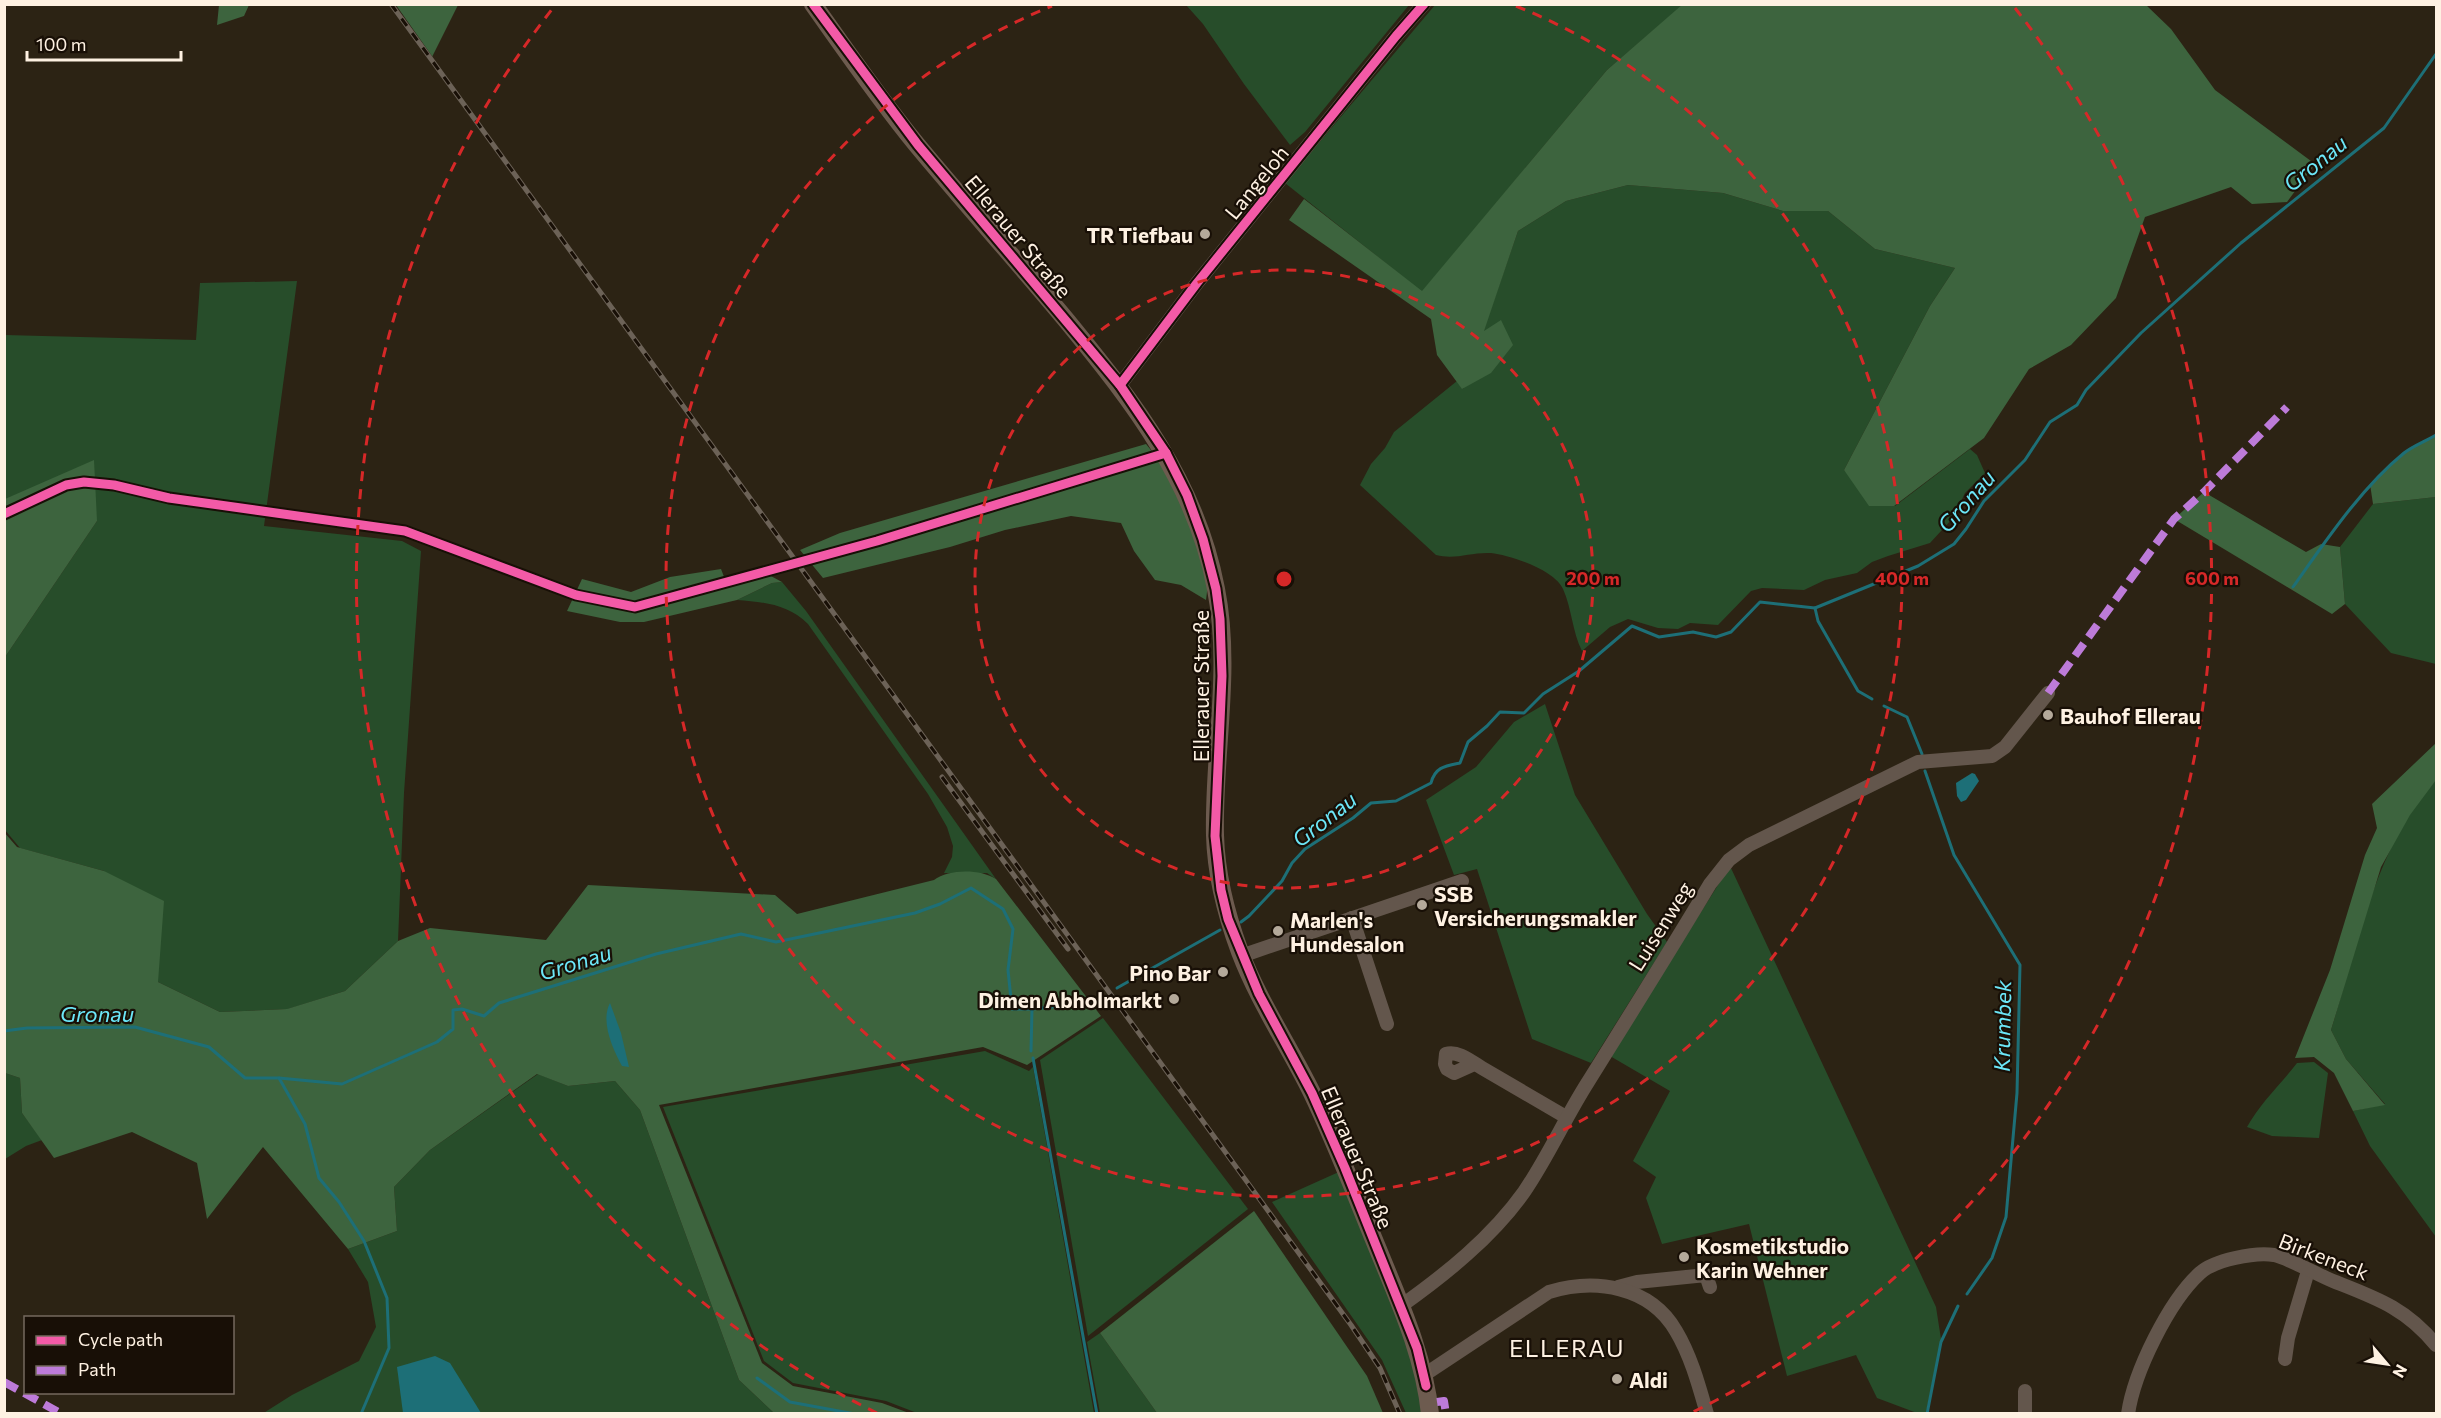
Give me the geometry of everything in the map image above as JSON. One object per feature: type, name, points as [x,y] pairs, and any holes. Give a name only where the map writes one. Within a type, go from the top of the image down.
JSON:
[{"type":"main road","name":"Ellerauer Straße","points":[[813,4],[918,145],[1120,385],[1166,453],[1187,495],[1203,540],[1216,589],[1222,676],[1215,836],[1221,890],[1228,920],[1276,1029],[1312,1094],[1401,1306],[1424,1375],[1430,1413]]},
{"type":"street","name":"Langeloh","points":[[1120,385],[1197,283],[1395,36],[1424,4]]},
{"type":"street","name":"Luisenweg","points":[[1401,1306],[1431,1284],[1499,1222],[1539,1168],[1566,1117],[1710,885],[1729,860],[1749,844],[1918,762],[1992,756],[2005,747],[2048,693]]},
{"type":"street","points":[[1242,956],[1462,881]]},
{"type":"street","points":[[1352,918],[1387,1024]]},
{"type":"street","points":[[1474,1064],[1566,1117]]},
{"type":"street","name":"Birkeneck","points":[[2128,1413],[2146,1357],[2172,1305],[2201,1271],[2239,1256],[2274,1255],[2393,1305],[2421,1326],[2436,1345]]},
{"type":"street","points":[[2285,1359],[2288,1338],[2308,1271]]},
{"type":"street","points":[[1618,1287],[1637,1282],[1706,1275],[1710,1287]]},
{"type":"street","points":[[1424,1375],[1549,1292],[1570,1285],[1593,1284],[1618,1287],[1661,1312],[1676,1330],[1693,1367],[1707,1413]]},
{"type":"street","points":[[2025,1391],[2025,1413]]},
{"type":"green space","points":[[219,4],[249,5],[244,16],[217,25]]},
{"type":"green space","points":[[1683,4],[2146,5],[2171,29],[2215,90],[2315,164],[2287,202],[2252,204],[2231,187],[2145,217],[2116,298],[2071,345],[2029,369],[1984,438],[1894,506],[1869,506],[1844,470],[1930,306],[1955,268],[1875,249],[1828,211],[1783,211],[1723,193],[1628,185],[1566,201],[1518,231],[1484,331],[1501,320],[1513,345],[1491,373],[1462,389],[1437,355],[1431,319],[1289,220],[1304,199],[1422,291],[1607,70]]},
{"type":"green space","points":[[396,5],[458,5],[432,57],[432,56]]},
{"type":"green space","points":[[1186,5],[1409,5],[1305,132],[1290,145],[1203,24]]},
{"type":"green space","points":[[1435,5],[1683,5],[1607,70],[1422,292],[1285,183]]},
{"type":"green space","points":[[1628,185],[1723,193],[1783,211],[1828,211],[1875,249],[1955,268],[1930,306],[1844,470],[1895,506],[1970,449],[1977,455],[1985,473],[1965,493],[1953,518],[1930,543],[1872,562],[1857,573],[1825,580],[1804,590],[1762,588],[1751,591],[1718,625],[1690,623],[1678,629],[1658,628],[1628,619],[1610,627],[1582,651],[1563,589],[1551,576],[1520,560],[1499,554],[1483,553],[1450,557],[1436,555],[1360,485],[1371,464],[1385,448],[1394,432],[1457,381],[1463,389],[1518,231],[1566,201]]},
{"type":"green space","points":[[297,281],[264,526],[402,541],[421,551],[404,793],[398,941],[345,991],[288,1009],[220,1012],[158,982],[104,871],[20,848],[5,830],[5,657],[97,521],[5,499],[5,335],[196,340],[200,283]]},
{"type":"green space","points":[[2436,435],[2436,497],[2373,504],[2370,484],[2405,452]]},
{"type":"green space","points":[[1146,444],[1168,471],[1193,530],[1208,584],[1206,600],[1181,585],[1155,580],[1134,551],[1121,523],[1071,516],[1005,530],[950,547],[823,578],[800,550],[840,533]]},
{"type":"green space","points":[[94,460],[97,521],[5,657],[5,499]]},
{"type":"green space","points":[[2204,492],[2306,552],[2321,544],[2340,547],[2345,604],[2332,614],[2174,519]]},
{"type":"green space","points":[[2436,497],[2436,664],[2391,653],[2345,604],[2340,547],[2373,504]]},
{"type":"green space","points":[[721,569],[728,587],[769,575],[782,582],[772,583],[737,600],[644,622],[620,622],[567,611],[582,579],[631,592],[670,577]]},
{"type":"green space","points":[[782,582],[806,611],[996,879],[987,873],[944,873],[952,857],[953,846],[947,827],[928,794],[808,624],[784,608],[766,603],[737,600],[772,583]]},
{"type":"green space","points":[[1545,704],[1575,795],[1647,914],[1667,942],[1591,1063],[1532,1039],[1477,869],[1454,875],[1426,800],[1476,767],[1514,722]]},
{"type":"green space","points":[[2436,743],[2436,780],[2410,815],[2381,867],[2331,1030],[2346,1059],[2385,1105],[2353,1111],[2334,1073],[2314,1057],[2295,1058],[2330,970],[2365,855],[2377,828],[2372,804]]},
{"type":"green space","points":[[2436,780],[2436,1237],[2370,1146],[2353,1111],[2385,1104],[2346,1059],[2331,1030],[2360,932],[2383,866],[2415,806]]},
{"type":"green space","points":[[4,832],[17,847],[104,871],[164,901],[158,982],[220,1012],[287,1009],[345,991],[398,941],[430,928],[546,940],[588,885],[775,895],[797,914],[934,880],[956,872],[973,872],[996,879],[1101,1016],[1027,1065],[983,1047],[659,1105],[762,1363],[793,1386],[882,1403],[909,1413],[774,1413],[739,1380],[640,1110],[615,1081],[568,1086],[537,1074],[430,1150],[394,1187],[397,1231],[348,1249],[263,1147],[207,1219],[197,1163],[132,1132],[54,1158],[22,1113],[20,1078],[5,1073]]},
{"type":"green space","points":[[1730,866],[1936,1307],[1941,1339],[1926,1413],[1917,1413],[1877,1398],[1856,1355],[1787,1376],[1749,1224],[1662,1244],[1646,1198],[1656,1177],[1633,1161],[1670,1091],[1610,1056]]},
{"type":"green space","points":[[1103,1018],[1248,1209],[1088,1336],[1040,1060]]},
{"type":"green space","points":[[985,1051],[1029,1071],[1033,1067],[1094,1413],[917,1413],[886,1401],[793,1383],[764,1361],[663,1107]]},
{"type":"green space","points":[[2314,1062],[2328,1073],[2319,1138],[2272,1136],[2247,1127],[2264,1102],[2297,1063]]},
{"type":"green space","points":[[5,1073],[20,1078],[22,1113],[42,1140],[26,1146],[5,1159]]},
{"type":"green space","points":[[538,1074],[568,1086],[615,1081],[640,1110],[739,1380],[774,1413],[262,1414],[292,1395],[359,1361],[376,1327],[368,1282],[348,1249],[397,1231],[394,1187],[430,1150]]},
{"type":"green space","points":[[1341,1171],[1400,1321],[1423,1413],[1406,1413],[1382,1360],[1272,1202]]},
{"type":"green space","points":[[1254,1211],[1367,1376],[1383,1413],[1157,1413],[1100,1333]]},
{"type":"green space","points":[[1100,1333],[1157,1413],[1100,1413],[1087,1342]]},
{"type":"water","points":[[1972,773],[1979,781],[1966,800],[1961,802],[1957,796],[1956,783]]},
{"type":"water","points":[[610,1003],[621,1033],[629,1067],[622,1066],[609,1035],[606,1018]]},
{"type":"water","points":[[435,1356],[450,1363],[481,1413],[403,1413],[397,1367]]},
{"type":"waterway","name":"Gronau","points":[[1241,922],[1282,881],[1292,863],[1305,849],[1353,818],[1371,803],[1396,801],[1431,783],[1438,770],[1460,763],[1468,742],[1500,712],[1524,713],[1543,694],[1579,671],[1632,626],[1659,637],[1693,632],[1716,637],[1731,632],[1760,602],[1815,608],[1918,566],[1954,544],[1984,501],[2025,460],[2050,422],[2077,405],[2086,390],[2141,333],[2241,243],[2384,128],[2436,54]]},
{"type":"waterway","points":[[2293,587],[2344,516],[2373,482],[2404,453],[2436,435]]},
{"type":"waterway","name":"Krumbek","points":[[1815,608],[1818,621],[1858,691],[1872,699]]},
{"type":"waterway","name":"Krumbek","points":[[1884,706],[1907,717],[1922,754]]},
{"type":"waterway","name":"Krumbek","points":[[1925,771],[1954,855],[2020,965],[2017,1093],[2006,1217],[1992,1258],[1967,1294]]},
{"type":"waterway","name":"Gronau","points":[[4,1031],[27,1028],[135,1027],[209,1047],[245,1078],[279,1078],[342,1084],[437,1042],[453,1029],[453,1010],[462,1009],[484,1016],[499,1003],[656,954],[741,934],[776,942],[915,913],[940,904],[971,888],[1003,909],[1013,929],[1008,970],[1012,1009],[1098,1002]]},
{"type":"waterway","name":"Gronau","points":[[1117,988],[1220,930]]},
{"type":"waterway","points":[[1031,1051],[1032,1009]]},
{"type":"waterway","points":[[1033,1058],[1097,1414]]},
{"type":"waterway","points":[[279,1078],[305,1124],[319,1178],[339,1202],[364,1241],[387,1298],[389,1348],[361,1414]]},
{"type":"waterway","name":"Krumbek","points":[[1927,1414],[1941,1342],[1958,1306]]},
{"type":"waterway","points":[[757,1378],[790,1402],[855,1414]]},
{"type":"railway","points":[[391,4],[1351,1325],[1380,1368],[1400,1414]]},
{"type":"railway","points":[[942,777],[1068,949]]},
{"type":"marked path","points":[[2048,693],[2174,519],[2204,492],[2287,407]]},
{"type":"marked path","points":[[4,1382],[24,1393]]},
{"type":"marked path","points":[[26,1394],[62,1414]]},
{"type":"marked path","points":[[1437,1402],[1444,1401],[1446,1414]]},
{"type":"cycle path","points":[[813,4],[918,145],[1120,385],[1166,453],[1187,495],[1203,539],[1216,589],[1220,619],[1222,676],[1215,836],[1221,890],[1228,919],[1259,994],[1312,1093],[1345,1168],[1417,1348],[1426,1386]]},
{"type":"cycle path","points":[[1120,385],[1197,283],[1424,4]]},
{"type":"cycle path","points":[[4,514],[66,485],[84,482],[114,485],[169,498],[405,531],[576,595],[635,607],[877,541],[1166,453]]},
{"type":"place","name":"TR Tiefbau","points":[[1205,234]]},
{"type":"place","name":"Bauhof Ellerau","points":[[2048,715]]},
{"type":"place","name":"SSB Versicherungsmakler","points":[[1422,905]]},
{"type":"place","name":"Marlen's Hundesalon","points":[[1278,931]]},
{"type":"place","name":"Pino Bar","points":[[1223,972]]},
{"type":"place","name":"Dimen Abholmarkt","points":[[1174,999]]},
{"type":"place","name":"Kosmetikstudio Karin Wehner","points":[[1684,1257]]},
{"type":"place","name":"Aldi","points":[[1617,1379]]},
{"type":"district","name":"ELLERAU","points":[[1567,1347]]}]
